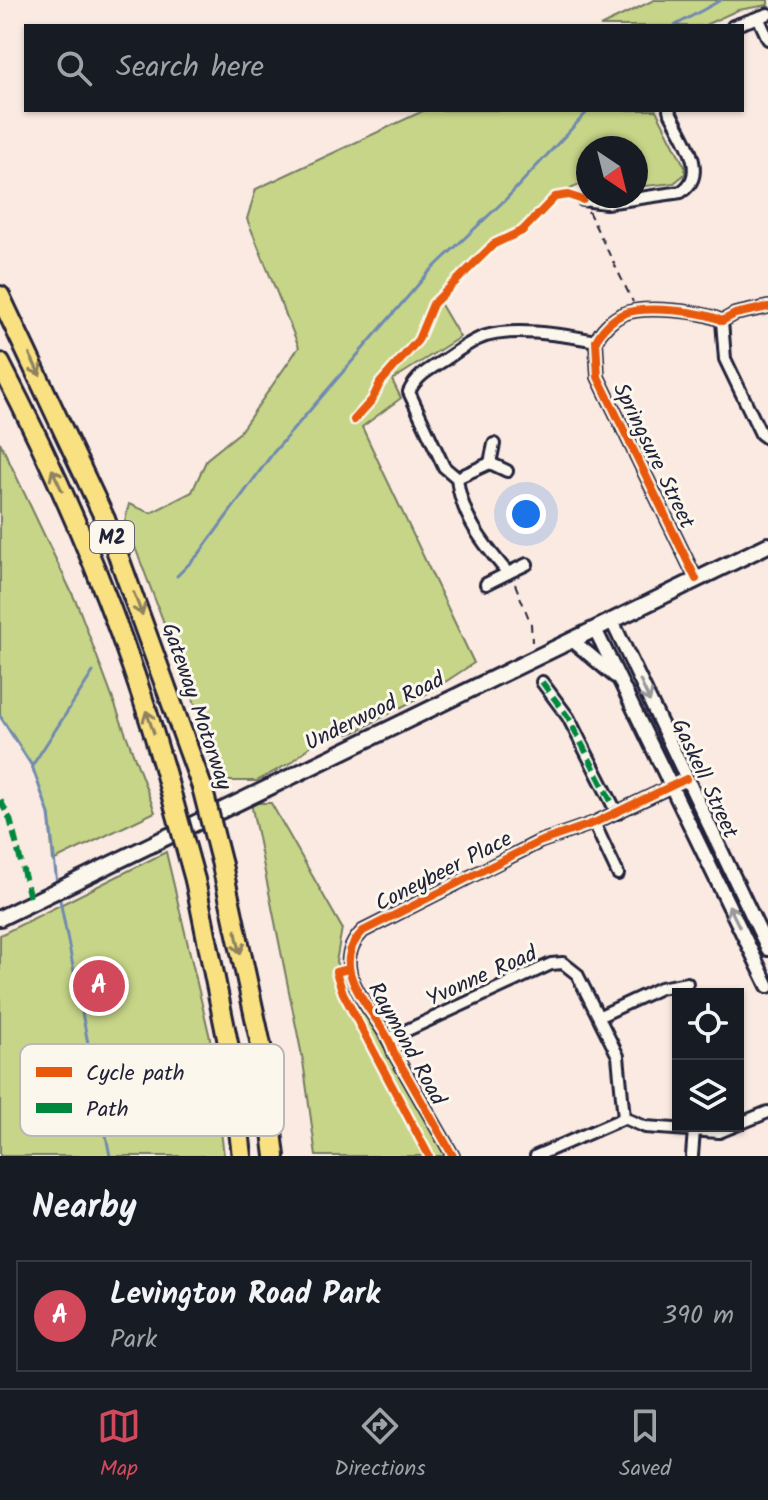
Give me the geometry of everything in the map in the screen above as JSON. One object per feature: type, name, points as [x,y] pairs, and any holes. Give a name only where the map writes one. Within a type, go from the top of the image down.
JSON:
[{"type":"highway","name":"Gateway Motorway","points":[[0,296],[105,519],[202,787],[261,1044]]},
{"type":"highway","name":"M2","points":[[0,363],[71,513],[128,657],[195,880],[228,1044]]},
{"type":"highway","name":"M2","points":[[240,1136],[242,1156]]},
{"type":"highway","name":"Gateway Motorway","points":[[272,1136],[275,1156]]},
{"type":"main road","name":"Underwood Road","points":[[0,918],[768,545]]},
{"type":"street","points":[[740,24],[763,17],[768,39]]},
{"type":"street","points":[[648,197],[681,192],[696,177],[694,164],[670,112]]},
{"type":"street","points":[[722,321],[735,314],[768,307]]},
{"type":"street","points":[[508,573],[482,543],[459,496],[457,478],[444,467],[409,392],[415,379],[478,338],[494,333],[563,335],[596,341],[613,320],[637,310],[710,314],[722,321]]},
{"type":"street","points":[[722,321],[725,359],[761,434],[768,439]]},
{"type":"street","name":"Springsure Street","points":[[596,341],[598,377],[696,579]]},
{"type":"street","points":[[490,463],[494,444]]},
{"type":"street","points":[[457,478],[490,463],[507,471]]},
{"type":"street","points":[[486,584],[527,564]]},
{"type":"street","name":"Gaskell Street","points":[[612,621],[768,949]]},
{"type":"street","name":"Gaskell Street","points":[[595,629],[766,978]]},
{"type":"street","name":"Gaskell Street","points":[[572,640],[618,678]]},
{"type":"street","points":[[542,682],[568,717],[617,813]]},
{"type":"street","name":"Coneybeer Place","points":[[352,942],[363,931],[539,842],[594,823],[686,779]]},
{"type":"street","points":[[594,823],[618,874]]},
{"type":"street","name":"Raymond Road","points":[[352,942],[348,969],[365,1006],[379,1029],[390,1038],[394,1053],[453,1156]]},
{"type":"street","name":"Yvonne Road","points":[[390,1038],[551,964],[563,963],[571,968],[600,1016],[618,1056],[624,1118]]},
{"type":"street","points":[[600,1016],[660,988],[687,983]]},
{"type":"street","points":[[744,1123],[768,1112]]},
{"type":"street","points":[[536,1156],[624,1118],[645,1127],[672,1129]]},
{"type":"street","points":[[692,1156],[694,1132]]},
{"type":"path","points":[[587,208],[637,310]]},
{"type":"path","points":[[508,573],[531,624],[532,642]]},
{"type":"green space","points":[[654,0],[768,0],[768,5],[738,10],[707,24],[604,24]]},
{"type":"green space","points":[[421,112],[657,112],[685,167],[685,174],[674,183],[648,186],[648,136],[576,136],[576,186],[568,190],[528,231],[496,248],[440,303],[460,337],[392,380],[401,398],[362,427],[474,663],[430,692],[355,732],[315,742],[292,762],[257,781],[216,781],[203,725],[125,521],[129,504],[151,513],[192,492],[207,459],[239,433],[299,347],[247,219],[256,189]]},
{"type":"green space","points":[[0,442],[78,606],[155,812],[53,861],[49,814],[32,766],[0,716]]},
{"type":"green space","points":[[251,803],[271,803],[342,928],[336,962],[446,1156],[316,1156],[303,1061]]},
{"type":"green space","points":[[166,852],[211,1044],[20,1044],[20,1136],[222,1136],[224,1156],[0,1156],[0,935]]},
{"type":"waterway","points":[[678,24],[721,0]]},
{"type":"waterway","points":[[177,576],[199,554],[273,453],[430,271],[507,198],[587,112]]},
{"type":"waterway","points":[[32,766],[93,672]]},
{"type":"waterway","points":[[0,716],[32,766],[49,814],[57,884]]},
{"type":"waterway","points":[[59,895],[88,1044]]},
{"type":"waterway","points":[[106,1136],[110,1156]]},
{"type":"marked path","points":[[542,682],[568,717],[617,813]]},
{"type":"marked path","points":[[0,800],[10,819],[31,902]]},
{"type":"cycle path","points":[[354,420],[372,400],[380,383],[418,340],[433,304],[494,244],[522,231],[555,197],[568,195],[576,198]]},
{"type":"cycle path","points":[[696,579],[598,377],[596,341],[611,322],[632,311],[673,310],[702,314],[722,321],[735,314],[768,307]]},
{"type":"cycle path","points":[[453,1156],[388,1039],[359,994],[349,962],[352,947],[363,931],[539,842],[594,823],[686,779]]},
{"type":"cycle path","points":[[344,970],[336,972],[343,993],[429,1156]]},
{"type":"place","name":"Levington Road Park","points":[[99,986]]}]
